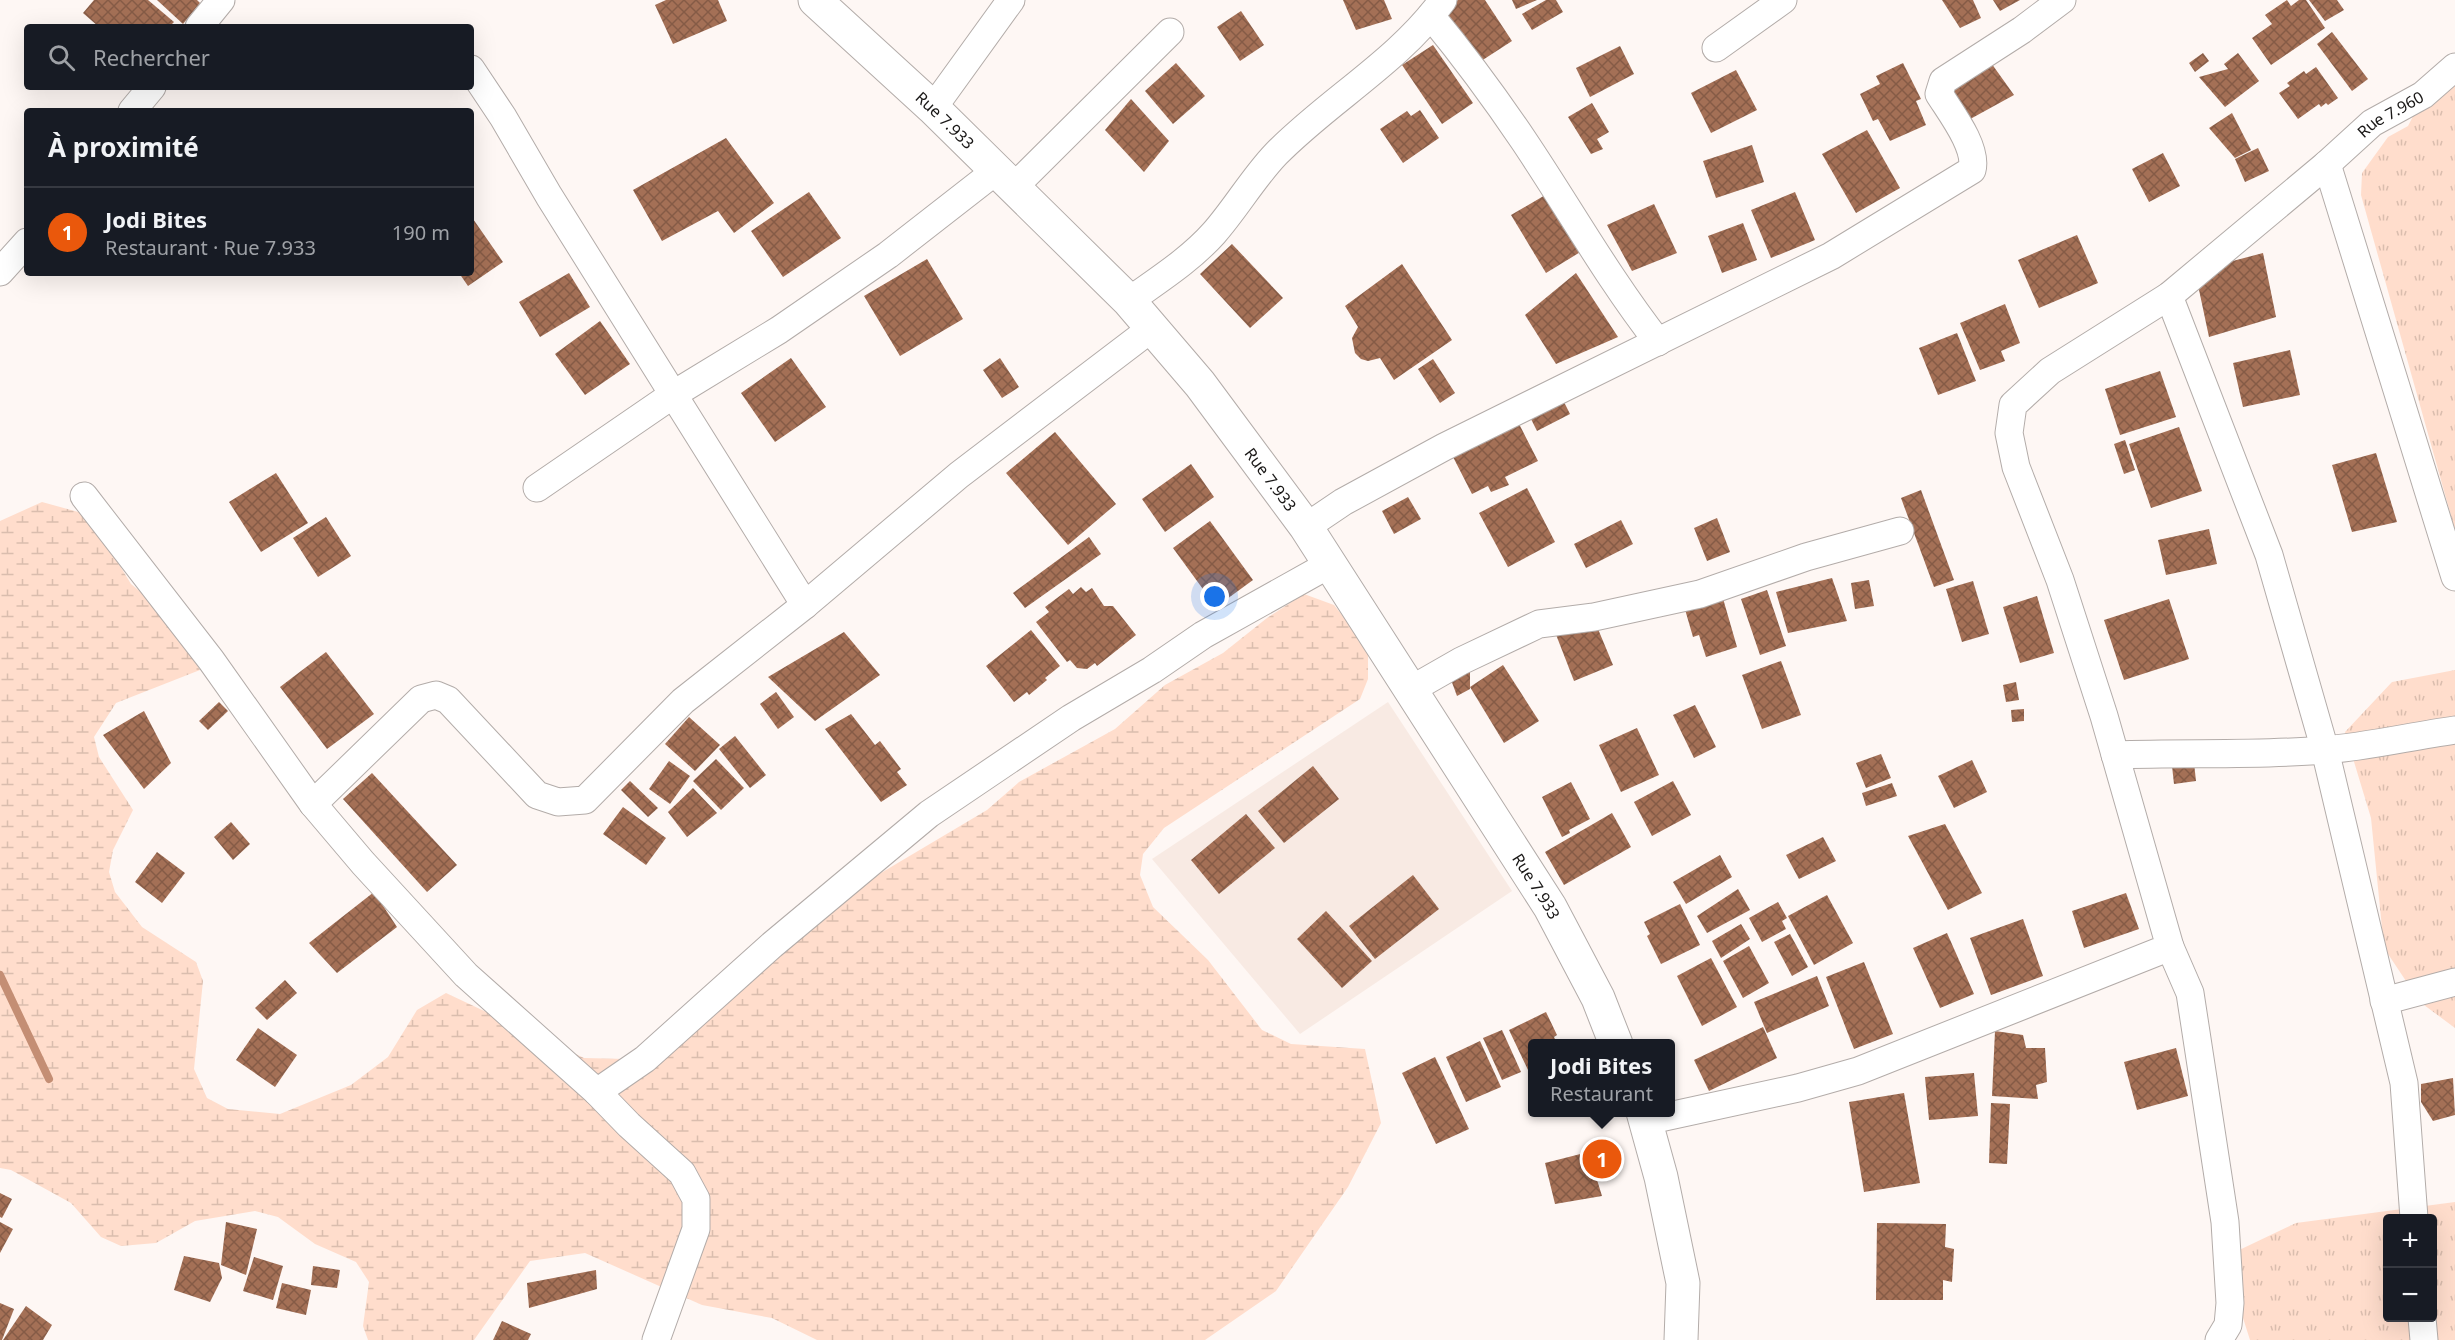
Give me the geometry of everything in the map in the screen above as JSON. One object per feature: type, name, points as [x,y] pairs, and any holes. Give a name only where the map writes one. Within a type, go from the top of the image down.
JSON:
[{"type":"street","points":[[202,24],[221,0]]},
{"type":"street","name":"Rue 7.933","points":[[815,0],[1006,178],[1129,301],[1200,384],[1306,527],[1550,907],[1598,998],[1614,1039]]},
{"type":"street","points":[[933,108],[1011,0]]},
{"type":"street","points":[[1716,48],[1783,0]]},
{"type":"street","points":[[1306,527],[1343,502],[1444,447],[1831,256],[1972,170],[1974,162],[1967,142],[1939,94],[1943,81],[2022,30],[2062,0]]},
{"type":"street","points":[[1129,301],[1184,262],[1214,233],[1274,155],[1374,71],[1437,8],[1466,59],[1524,141],[1618,289],[1658,342]]},
{"type":"street","points":[[537,488],[674,394],[788,324],[1006,178],[1170,32]]},
{"type":"street","name":"Rue 7.960","points":[[2219,1340],[2229,1325],[2230,1304],[2225,1222],[2190,993],[2170,947],[2115,755],[2060,580],[2016,467],[2009,433],[2013,405],[2050,371],[2169,296],[2327,164],[2372,123],[2422,95],[2455,67]]},
{"type":"street","points":[[474,74],[805,605]]},
{"type":"street","points":[[134,108],[150,90]]},
{"type":"street","points":[[2327,164],[2455,577]]},
{"type":"street","points":[[0,272],[24,245]]},
{"type":"street","points":[[2169,296],[2269,555],[2325,750],[2404,1083],[2414,1214]]},
{"type":"street","points":[[313,804],[421,699],[436,695],[448,700],[537,795],[558,802],[585,800],[683,701],[805,605],[959,475],[1152,328]]},
{"type":"street","points":[[84,496],[211,660],[313,804],[466,975],[597,1092],[629,1125],[682,1173],[696,1200],[696,1229],[656,1340]]},
{"type":"street","points":[[1412,689],[1461,661],[1539,624],[1594,617],[1700,594],[1806,557],[1900,531]]},
{"type":"street","points":[[597,1092],[645,1059],[772,945],[929,814],[1071,718],[1152,670],[1213,630],[1330,564]]},
{"type":"street","points":[[2115,755],[2325,750],[2455,730]]},
{"type":"street","points":[[1675,1111],[1798,1088],[1858,1071],[2170,947]]},
{"type":"street","points":[[2384,1001],[2455,982]]},
{"type":"street","points":[[1645,1117],[1672,1226],[1683,1283],[1682,1340]]},
{"type":"street","points":[[2422,1322],[2424,1340]]},
{"type":"shaded area","points":[[1388,702],[1512,891],[1300,1034],[1152,859]]},
{"type":"green space","points":[[2455,66],[2455,530],[2361,195],[2362,173],[2388,137],[2408,126],[2424,95]]},
{"type":"green space","points":[[42,502],[82,513],[97,528],[131,584],[165,612],[200,670],[116,703],[94,737],[99,757],[133,810],[113,850],[109,872],[115,892],[142,927],[196,962],[203,981],[194,1069],[207,1098],[228,1109],[280,1114],[351,1085],[388,1057],[417,1010],[446,993],[584,1058],[627,1059],[859,886],[987,810],[1019,782],[1115,729],[1165,685],[1223,653],[1267,618],[1304,594],[1334,605],[1368,647],[1368,679],[1360,699],[1164,828],[1143,854],[1140,875],[1153,907],[1208,960],[1262,1030],[1291,1044],[1365,1049],[1381,1123],[1348,1187],[1276,1291],[1205,1340],[817,1340],[772,1318],[702,1305],[585,1253],[530,1261],[474,1340],[368,1340],[363,1326],[369,1282],[356,1262],[315,1244],[278,1217],[255,1211],[195,1221],[156,1243],[121,1246],[101,1237],[71,1203],[11,1170],[0,1168],[0,521]]},
{"type":"green space","points":[[2455,670],[2455,1028],[2420,1002],[2384,948],[2371,818],[2345,732],[2392,682]]},
{"type":"green space","points":[[2455,1202],[2455,1340],[2250,1340],[2237,1299],[2233,1253],[2296,1223]]},
{"type":"building","points":[[94,0],[148,0],[174,22],[172,24],[96,24],[83,13]]},
{"type":"building","points":[[157,0],[197,0],[200,3],[183,24]]},
{"type":"building","points":[[666,0],[718,0],[727,21],[673,44],[655,5]]},
{"type":"building","points":[[1343,0],[1384,0],[1392,19],[1356,30]]},
{"type":"building","points":[[1458,0],[1485,0],[1512,41],[1475,65],[1440,12]]},
{"type":"building","points":[[1512,0],[1537,0],[1516,9]]},
{"type":"building","points":[[1546,0],[1556,0],[1563,12],[1532,30],[1522,14]]},
{"type":"building","points":[[1942,0],[1973,0],[1981,18],[1960,28]]},
{"type":"building","points":[[1993,0],[2020,0],[2000,11]]},
{"type":"building","points":[[2287,0],[2291,6],[2299,0],[2306,0],[2325,28],[2271,65],[2252,38],[2272,24],[2265,15]]},
{"type":"building","points":[[2309,0],[2337,0],[2344,10],[2325,21]]},
{"type":"building","points":[[1241,11],[1264,45],[1240,61],[1217,27]]},
{"type":"building","points":[[2332,32],[2368,79],[2352,91],[2317,44]]},
{"type":"building","points":[[1433,45],[1473,103],[1442,124],[1402,65]]},
{"type":"building","points":[[1620,46],[1634,74],[1590,97],[1576,68]]},
{"type":"building","points":[[2203,53],[2209,61],[2195,72],[2189,63]]},
{"type":"building","points":[[2238,53],[2259,81],[2225,107],[2199,77],[2228,69],[2224,64]]},
{"type":"building","points":[[1989,60],[2014,95],[1963,123],[1950,86]]},
{"type":"building","points":[[1176,63],[1205,96],[1173,124],[1145,91]]},
{"type":"building","points":[[1903,63],[1921,99],[1916,101],[1926,125],[1890,141],[1878,119],[1873,121],[1860,94],[1880,84],[1876,76]]},
{"type":"building","points":[[2316,67],[2338,98],[2328,105],[2326,103],[2321,107],[2319,104],[2298,119],[2279,93],[2290,86],[2287,83],[2304,71],[2306,74]]},
{"type":"building","points":[[1736,70],[1757,110],[1711,133],[1691,93]]},
{"type":"building","points":[[1131,99],[1169,141],[1144,172],[1105,130]]},
{"type":"building","points":[[1592,103],[1609,132],[1597,139],[1603,149],[1591,154],[1568,117]]},
{"type":"building","points":[[1420,110],[1439,138],[1403,163],[1380,129],[1407,111],[1411,116]]},
{"type":"building","points":[[2232,113],[2251,150],[2235,158],[2209,128]]},
{"type":"building","points":[[1867,130],[1900,188],[1856,213],[1822,154]]},
{"type":"building","points":[[726,138],[774,203],[734,233],[718,211],[662,241],[633,190]]},
{"type":"building","points":[[1752,145],[1764,182],[1716,198],[1703,161]]},
{"type":"building","points":[[2258,148],[2269,171],[2245,182],[2235,159]]},
{"type":"building","points":[[2163,153],[2180,186],[2149,202],[2132,169]]},
{"type":"building","points":[[809,192],[841,238],[783,277],[751,231]]},
{"type":"building","points":[[1795,192],[1815,240],[1771,258],[1751,210]]},
{"type":"building","points":[[1547,194],[1582,251],[1546,273],[1511,215]]},
{"type":"building","points":[[1654,204],[1677,253],[1632,271],[1607,225]]},
{"type":"building","points":[[474,220],[503,262],[468,286],[461,276],[474,276]]},
{"type":"building","points":[[1743,223],[1757,260],[1722,273],[1708,236]]},
{"type":"building","points":[[2077,235],[2098,283],[2039,308],[2018,260]]},
{"type":"building","points":[[1232,244],[1283,298],[1250,328],[1200,274]]},
{"type":"building","points":[[2263,253],[2276,317],[2209,337],[2195,271]]},
{"type":"building","points":[[927,259],[963,319],[900,356],[864,296]]},
{"type":"building","points":[[1402,264],[1452,340],[1394,380],[1380,358],[1368,361],[1361,359],[1355,353],[1352,338],[1358,327],[1345,306]]},
{"type":"building","points":[[569,273],[590,307],[540,337],[519,302]]},
{"type":"building","points":[[1576,273],[1618,337],[1556,364],[1525,315]]},
{"type":"building","points":[[2005,304],[2020,343],[2001,351],[2005,361],[1980,370],[1960,323]]},
{"type":"building","points":[[600,321],[630,364],[585,395],[555,354]]},
{"type":"building","points":[[1957,333],[1976,381],[1938,395],[1919,348]]},
{"type":"building","points":[[2290,350],[2300,395],[2243,407],[2233,363]]},
{"type":"building","points":[[791,358],[826,407],[775,442],[741,393]]},
{"type":"building","points":[[1000,358],[1019,387],[1002,398],[983,370]]},
{"type":"building","points":[[1433,359],[1455,393],[1440,403],[1418,369]]},
{"type":"building","points":[[2160,371],[2176,417],[2120,435],[2105,389]]},
{"type":"building","points":[[1559,392],[1570,414],[1537,431],[1526,409]]},
{"type":"building","points":[[1517,420],[1538,461],[1505,477],[1509,485],[1491,492],[1488,486],[1472,494],[1451,453]]},
{"type":"building","points":[[2179,427],[2202,491],[2151,508],[2129,444]]},
{"type":"building","points":[[1055,432],[1116,504],[1068,545],[1006,473]]},
{"type":"building","points":[[2125,440],[2135,470],[2124,474],[2114,444]]},
{"type":"building","points":[[2376,453],[2397,522],[2352,532],[2332,465]]},
{"type":"building","points":[[1191,464],[1214,497],[1165,532],[1142,499]]},
{"type":"building","points":[[276,473],[308,523],[261,552],[229,502]]},
{"type":"building","points":[[1527,488],[1555,542],[1508,567],[1479,513]]},
{"type":"building","points":[[1921,490],[1954,580],[1934,587],[1901,498]]},
{"type":"building","points":[[1408,497],[1421,519],[1394,534],[1382,511]]},
{"type":"building","points":[[326,517],[351,556],[318,577],[293,538]]},
{"type":"building","points":[[1717,518],[1730,552],[1707,561],[1694,528]]},
{"type":"building","points":[[1621,520],[1633,544],[1586,568],[1574,544]]},
{"type":"building","points":[[1210,521],[1253,580],[1216,607],[1173,548]]},
{"type":"building","points":[[2209,529],[2217,564],[2166,575],[2158,540]]},
{"type":"building","points":[[1089,537],[1101,554],[1025,608],[1013,593]]},
{"type":"building","points":[[1832,578],[1847,621],[1788,633],[1776,592]]},
{"type":"building","points":[[1869,580],[1874,606],[1855,609],[1851,583]]},
{"type":"building","points":[[1973,581],[1989,634],[1962,642],[1946,589]]},
{"type":"building","points":[[1081,587],[1086,592],[1092,588],[1104,606],[1113,606],[1136,635],[1097,666],[1095,663],[1087,669],[1077,668],[1070,660],[1067,662],[1036,622],[1049,612],[1045,607],[1069,589],[1073,594]]},
{"type":"building","points":[[1767,590],[1786,646],[1760,655],[1741,599]]},
{"type":"building","points":[[1722,595],[1737,647],[1706,657],[1699,635],[1693,637],[1684,606]]},
{"type":"building","points":[[2037,596],[2054,653],[2020,663],[2003,607]]},
{"type":"building","points":[[2169,599],[2189,659],[2124,680],[2104,620]]},
{"type":"building","points":[[1593,617],[1613,665],[1574,681],[1555,632]]},
{"type":"building","points":[[1031,630],[1060,666],[1029,695],[1027,692],[1014,702],[986,666]]},
{"type":"building","points":[[844,632],[880,675],[815,721],[768,677]]},
{"type":"building","points":[[326,652],[374,714],[327,749],[280,687]]},
{"type":"building","points":[[1781,661],[1801,715],[1762,729],[1742,675]]},
{"type":"building","points":[[1503,665],[1539,721],[1504,743],[1470,687]]},
{"type":"building","points":[[1470,671],[1470,689],[1457,696],[1450,677]]},
{"type":"building","points":[[2016,682],[2019,700],[2006,702],[2003,685]]},
{"type":"building","points":[[776,692],[794,717],[778,729],[760,704]]},
{"type":"building","points":[[219,702],[228,711],[208,730],[199,721]]},
{"type":"building","points":[[1695,705],[1716,747],[1694,758],[1673,715]]},
{"type":"building","points":[[2024,709],[2024,721],[2012,722],[2011,710]]},
{"type":"building","points":[[144,711],[171,763],[144,789],[103,735]]},
{"type":"building","points":[[851,714],[875,745],[880,741],[901,769],[897,772],[907,785],[881,802],[825,729]]},
{"type":"building","points":[[689,717],[720,745],[695,771],[665,744]]},
{"type":"building","points":[[1637,728],[1659,775],[1621,792],[1599,745]]},
{"type":"building","points":[[735,736],[766,775],[750,788],[719,749]]},
{"type":"building","points":[[1881,754],[1891,778],[1866,788],[1856,763]]},
{"type":"building","points":[[716,759],[744,788],[721,810],[693,781]]},
{"type":"building","points":[[1972,760],[1987,792],[1954,808],[1938,776]]},
{"type":"building","points":[[669,761],[690,776],[670,804],[649,789]]},
{"type":"building","points":[[2194,763],[2196,781],[2174,784],[2172,766]]},
{"type":"building","points":[[1313,766],[1339,799],[1284,843],[1258,811]]},
{"type":"building","points":[[372,773],[457,865],[427,892],[343,799]]},
{"type":"building","points":[[630,781],[658,808],[648,817],[621,790]]},
{"type":"building","points":[[1673,781],[1691,815],[1652,836],[1634,802]]},
{"type":"building","points":[[1571,782],[1590,819],[1569,830],[1570,833],[1562,837],[1542,797]]},
{"type":"building","points":[[1892,783],[1897,796],[1866,806],[1862,793]]},
{"type":"building","points":[[693,788],[717,813],[687,837],[668,812]]},
{"type":"building","points":[[623,807],[666,838],[646,865],[603,834]]},
{"type":"building","points":[[1612,813],[1631,847],[1564,885],[1545,852]]},
{"type":"building","points":[[1246,814],[1275,848],[1219,894],[1191,860]]},
{"type":"building","points":[[231,822],[250,844],[233,860],[214,837]]},
{"type":"building","points":[[1945,824],[1982,893],[1948,910],[1908,836]]},
{"type":"building","points":[[1823,837],[1836,861],[1799,879],[1786,855]]},
{"type":"building","points":[[157,852],[185,873],[162,903],[135,882]]},
{"type":"building","points":[[1720,855],[1732,877],[1686,904],[1673,882]]},
{"type":"building","points":[[1413,875],[1439,909],[1375,959],[1349,926]]},
{"type":"building","points":[[1738,889],[1750,910],[1707,933],[1697,916]]},
{"type":"building","points":[[374,892],[397,927],[337,973],[309,943]]},
{"type":"building","points":[[2126,893],[2139,929],[2084,948],[2072,911]]},
{"type":"building","points":[[1827,895],[1853,943],[1814,965],[1788,916]]},
{"type":"building","points":[[1778,902],[1787,918],[1782,921],[1786,929],[1762,942],[1749,918]]},
{"type":"building","points":[[1680,904],[1700,945],[1661,964],[1647,936],[1650,934],[1644,922]]},
{"type":"building","points":[[1326,911],[1372,961],[1342,988],[1297,939]]},
{"type":"building","points":[[2023,919],[2043,976],[1991,995],[1970,938]]},
{"type":"building","points":[[1741,924],[1750,939],[1721,958],[1712,941]]},
{"type":"building","points":[[1947,933],[1974,994],[1940,1008],[1913,948]]},
{"type":"building","points":[[1790,934],[1808,967],[1792,976],[1774,942]]},
{"type":"building","points":[[1749,946],[1769,983],[1743,998],[1723,961]]},
{"type":"building","points":[[1711,958],[1737,1007],[1702,1026],[1677,976]]},
{"type":"building","points":[[1864,962],[1893,1034],[1854,1049],[1826,977]]},
{"type":"building","points":[[1817,976],[1829,1006],[1767,1033],[1754,1002]]},
{"type":"building","points":[[285,980],[297,993],[267,1020],[255,1008]]},
{"type":"building","points":[[1546,1012],[1557,1035],[1555,1039],[1528,1039],[1528,1070],[1509,1030]]},
{"type":"building","points":[[1763,1027],[1777,1058],[1709,1091],[1694,1060]]},
{"type":"building","points":[[258,1028],[297,1055],[275,1087],[236,1060]]},
{"type":"building","points":[[1502,1030],[1521,1072],[1502,1080],[1483,1038]]},
{"type":"building","points":[[1995,1031],[2023,1035],[2026,1048],[2045,1048],[2047,1082],[2036,1085],[2038,1099],[1992,1096]]},
{"type":"building","points":[[1480,1041],[1501,1087],[1466,1102],[1446,1057]]},
{"type":"building","points":[[2176,1048],[2188,1096],[2137,1110],[2124,1062]]},
{"type":"building","points":[[1435,1057],[1469,1129],[1436,1144],[1402,1073]]},
{"type":"building","points":[[1974,1073],[1978,1116],[1929,1120],[1925,1077]]},
{"type":"building","points":[[2453,1078],[2455,1115],[2433,1121],[2421,1102],[2421,1084]]},
{"type":"building","points":[[1904,1093],[1920,1183],[1864,1192],[1849,1102]]},
{"type":"building","points":[[1991,1103],[2010,1104],[2007,1164],[1989,1163]]},
{"type":"building","points":[[1608,1147],[1613,1167],[1594,1170],[1602,1196],[1555,1204],[1545,1163]]},
{"type":"building","points":[[0,1193],[12,1199],[2,1218],[0,1217]]},
{"type":"building","points":[[0,1222],[13,1229],[0,1253]]},
{"type":"building","points":[[226,1222],[257,1229],[246,1275],[221,1265]]},
{"type":"building","points":[[1877,1223],[1946,1224],[1945,1247],[1954,1249],[1952,1282],[1943,1280],[1943,1300],[1876,1300]]},
{"type":"building","points":[[184,1256],[219,1263],[222,1278],[210,1302],[174,1290]]},
{"type":"building","points":[[254,1257],[283,1266],[273,1300],[243,1291]]},
{"type":"building","points":[[313,1266],[340,1270],[337,1288],[311,1285]]},
{"type":"building","points":[[596,1270],[597,1289],[529,1308],[527,1283]]},
{"type":"building","points":[[282,1283],[311,1290],[306,1315],[276,1308]]},
{"type":"building","points":[[0,1303],[14,1309],[2,1340],[0,1340]]},
{"type":"building","points":[[26,1306],[52,1325],[43,1340],[3,1340]]},
{"type":"building","points":[[502,1321],[531,1334],[528,1340],[493,1340]]},
{"type":"waterway","points":[[0,975],[49,1079]]},
{"type":"place","name":"Jodi Bites","points":[[1602,1159]]}]
